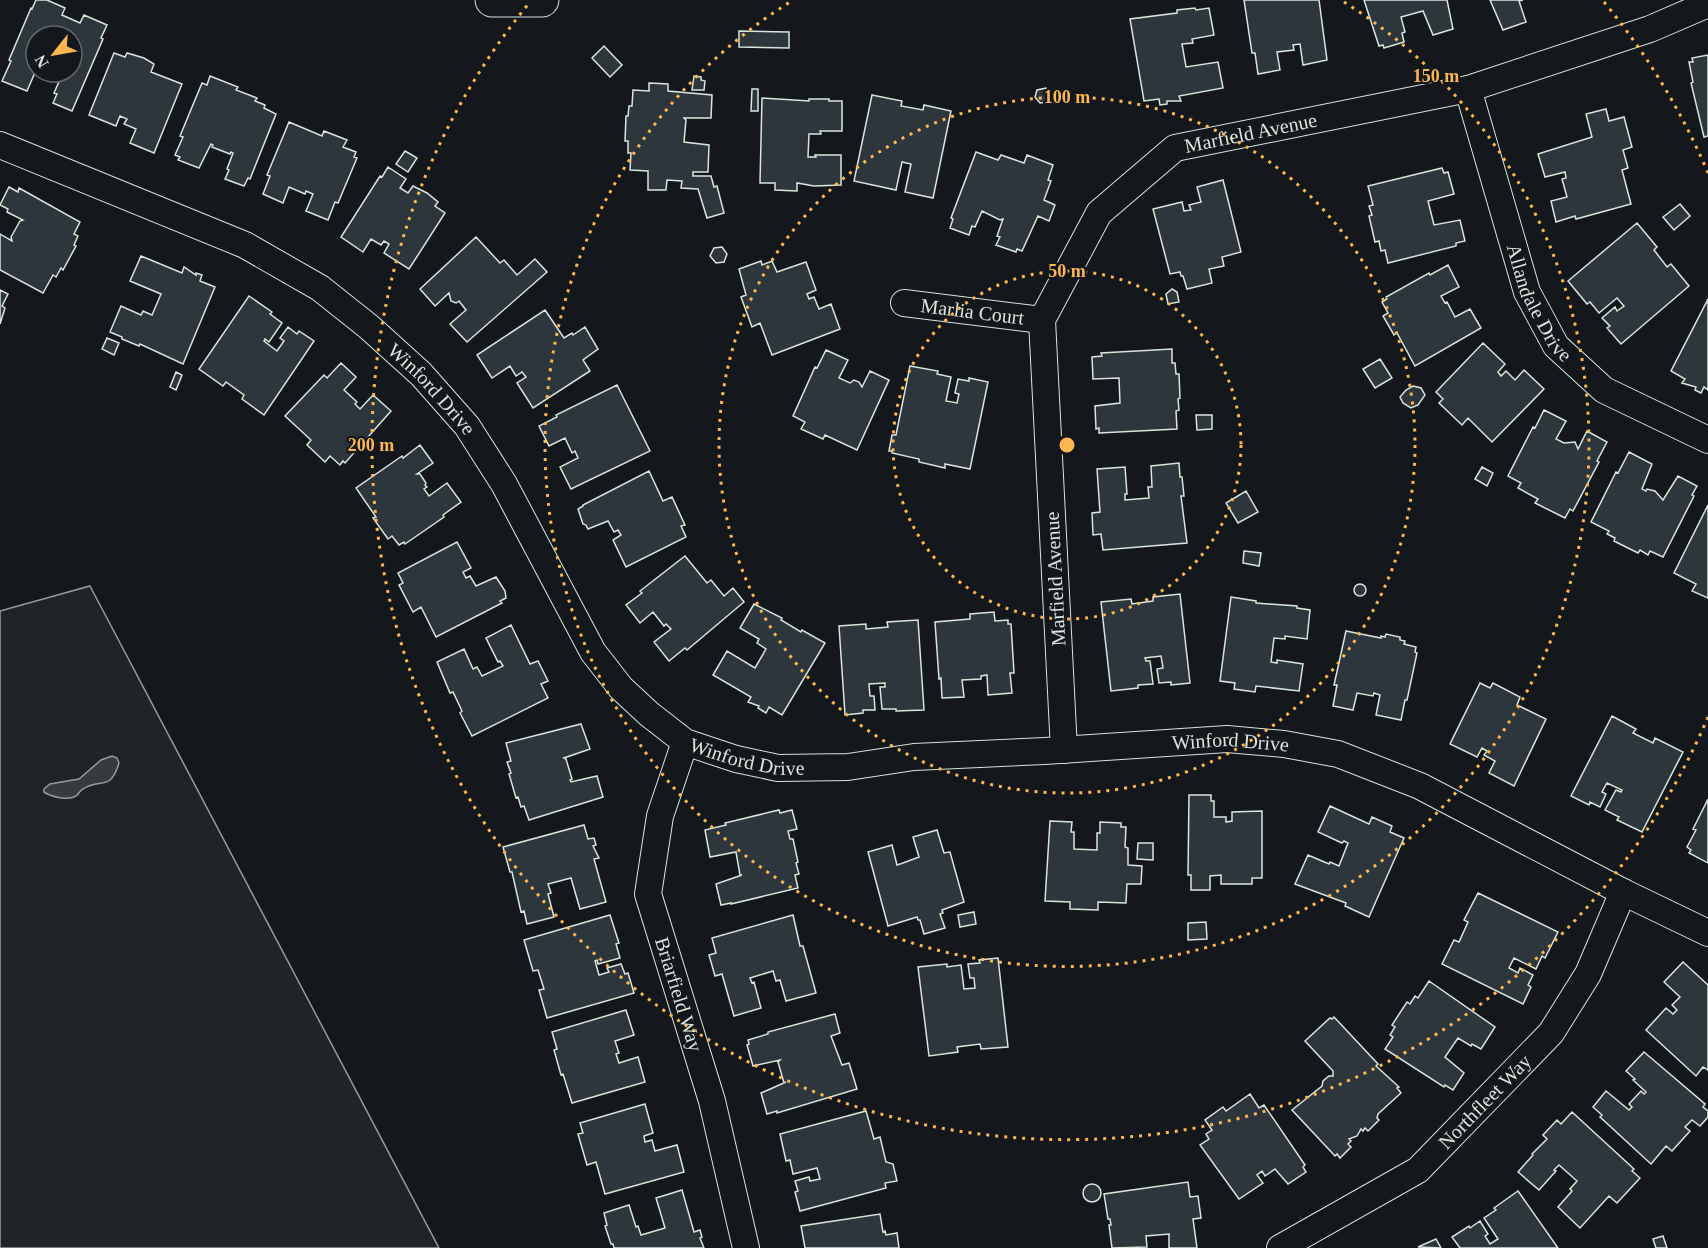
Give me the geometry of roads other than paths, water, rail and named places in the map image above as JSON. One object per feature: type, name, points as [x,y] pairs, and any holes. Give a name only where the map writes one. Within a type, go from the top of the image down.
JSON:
[{"type":"main road","points":[[492,0],[530,0]]},
{"type":"street","name":"Marfield Avenue","points":[[1064,750],[1042,320],[1099,213],[1175,148],[1468,89],[1650,29],[1708,4]]},
{"type":"street","name":"Allandale Drive","points":[[1468,89],[1527,292],[1556,346],[1604,390],[1708,440]]},
{"type":"street","name":"Winford Drive","points":[[0,145],[245,245],[320,288],[369,327],[421,374],[467,426],[504,484],[593,652],[621,688],[649,714],[685,742],[736,759],[778,768],[848,767],[914,757],[1227,739],[1284,744],[1338,754],[1420,786],[1623,892],[1708,933]]},
{"type":"street","name":"Marlia Court","points":[[904,303],[1042,320]]},
{"type":"street","name":"Briarfield Way","points":[[685,742],[660,816],[648,894],[712,1101],[746,1248]]},
{"type":"street","name":"Northfleet Way","points":[[1280,1248],[1418,1170],[1551,1033],[1588,974],[1623,892]]}]
